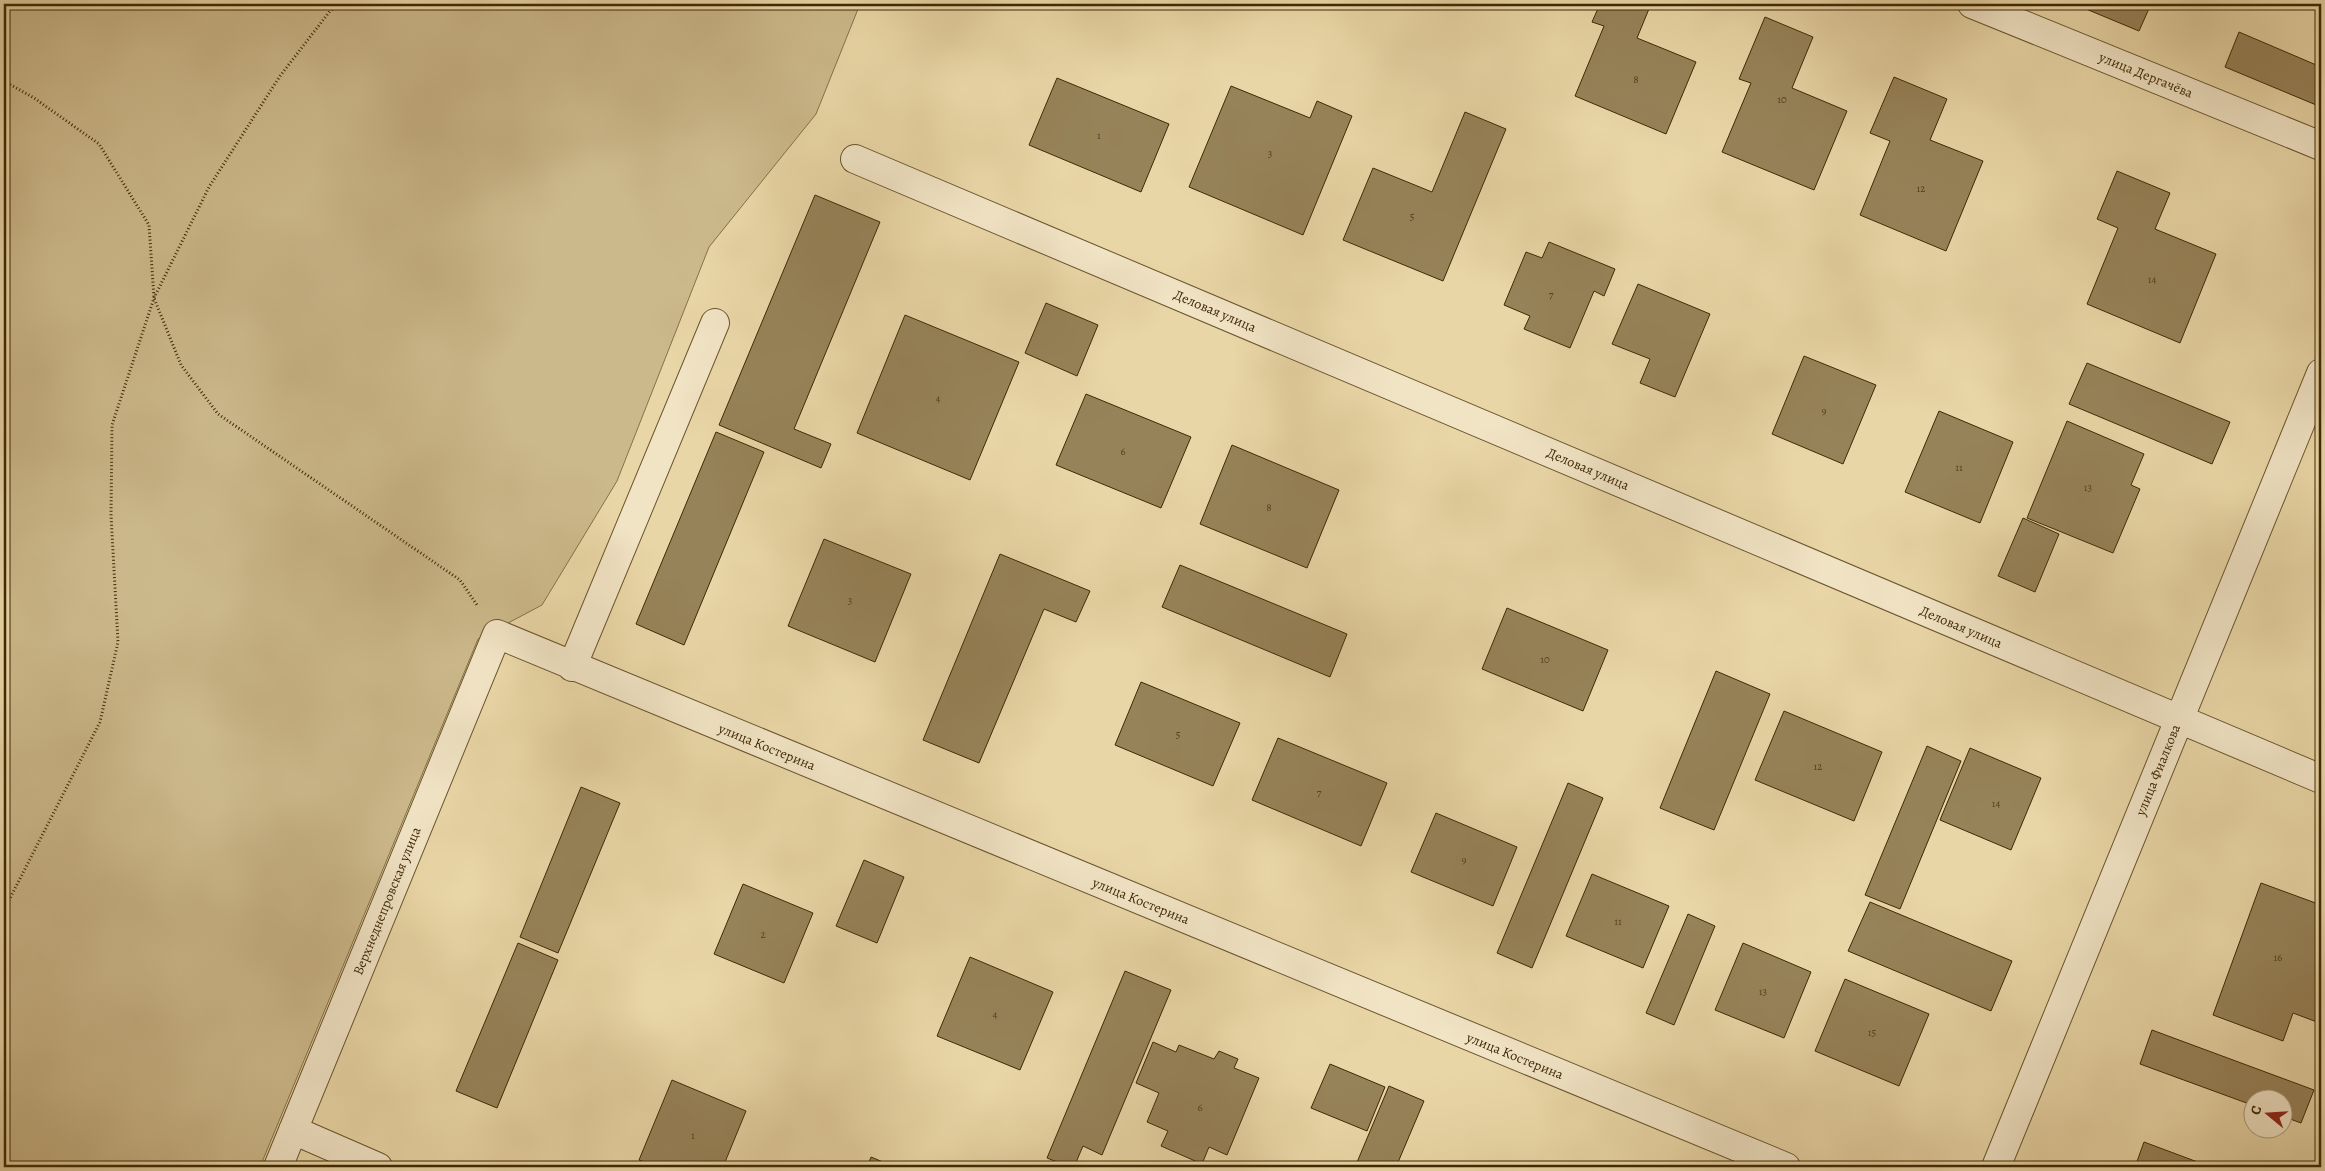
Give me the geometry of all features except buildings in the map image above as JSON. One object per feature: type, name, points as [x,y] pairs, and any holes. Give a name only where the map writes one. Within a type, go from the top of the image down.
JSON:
[{"type":"street","name":"улица Дергачёва","points":[[1972,4],[2321,146]]},
{"type":"street","name":"Деловая улица","points":[[855,159],[2321,779]]},
{"type":"street","points":[[572,666],[715,323]]},
{"type":"street","name":"улица Фиалкова","points":[[1996,1167],[2321,373]]},
{"type":"street","name":"улица Костерина","points":[[497,634],[1786,1167]]},
{"type":"street","name":"Верхнеднепровская улица","points":[[278,1167],[497,634]]},
{"type":"street","points":[[293,1130],[378,1167]]},
{"type":"path","points":[[4,910],[100,722],[118,642],[110,516],[112,425],[154,298],[209,187],[280,76],[330,11],[338,4]]},
{"type":"path","points":[[4,82],[34,98],[99,144],[149,225],[154,298],[181,364],[218,414],[460,580],[497,634]]},
{"type":"shaded area","points":[[4,4],[860,4],[816,114],[709,247],[617,481],[542,605],[478,639],[260,1167],[4,1167]]}]
